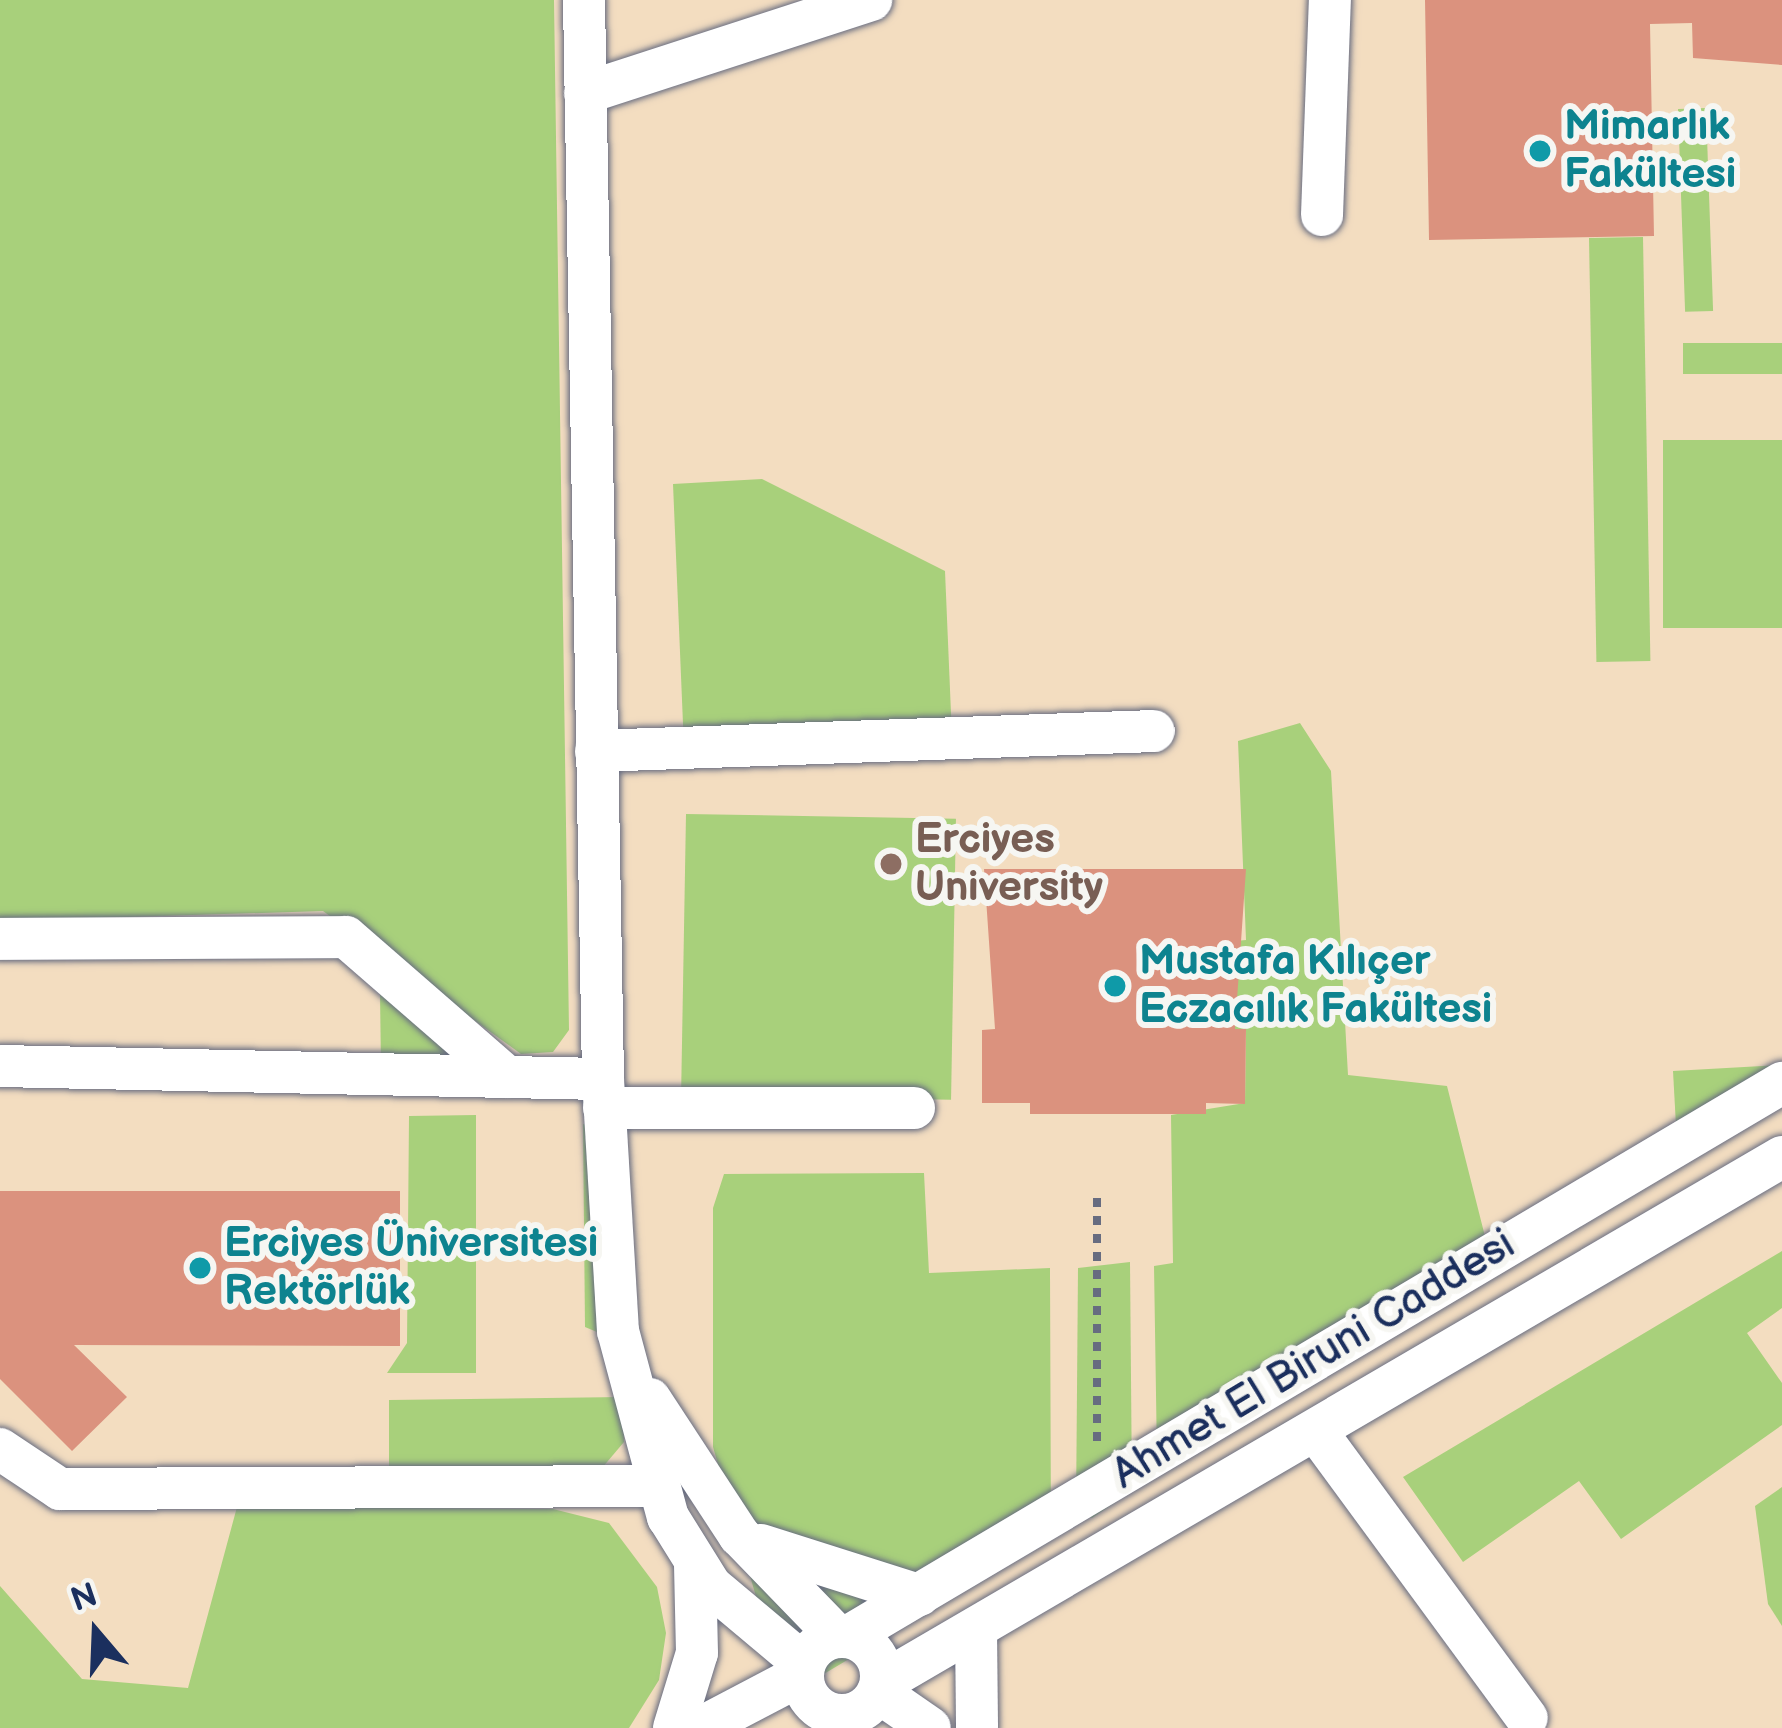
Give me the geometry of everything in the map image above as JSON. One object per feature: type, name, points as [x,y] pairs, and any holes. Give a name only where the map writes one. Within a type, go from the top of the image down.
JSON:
[{"type":"street","points":[[584,0],[603,1093],[618,1330],[656,1486],[695,1563],[739,1616],[803,1669],[810,1700],[930,1728]]},
{"type":"street","points":[[585,93],[872,0]]},
{"type":"street","points":[[1322,215],[1330,0]]},
{"type":"street","points":[[596,751],[1154,731]]},
{"type":"street","points":[[0,939],[346,937],[507,1077]]},
{"type":"street","points":[[0,1066],[507,1077],[603,1093],[914,1108]]},
{"type":"street","name":"Ahmet El Biruni Caddesi","points":[[803,1669],[842,1637],[1782,1083]]},
{"type":"street","name":"Ahmet El Biruni Caddesi","points":[[851,1710],[976,1629],[1782,1157]]},
{"type":"street","points":[[618,1330],[670,1438],[740,1535],[842,1637],[876,1657],[851,1710]]},
{"type":"street","points":[[1316,1431],[1527,1718]]},
{"type":"street","points":[[0,1449],[60,1489],[656,1486]]},
{"type":"street","points":[[740,1535],[919,1595]]},
{"type":"street","points":[[674,1728],[697,1653],[695,1563]]},
{"type":"street","points":[[976,1629],[977,1728]]},
{"type":"street","points":[[700,1728],[803,1669]]},
{"type":"path","points":[[1097,1198],[1097,1489]]},
{"type":"green space","points":[[0,0],[554,0],[569,1030],[553,1052],[521,1054],[323,911],[0,921]]},
{"type":"green space","points":[[1706,108],[1713,311],[1685,312],[1678,109]]},
{"type":"green space","points":[[1643,237],[1650,661],[1596,662],[1589,238]]},
{"type":"green space","points":[[1683,343],[1782,343],[1782,374],[1683,374]]},
{"type":"green space","points":[[1663,440],[1782,440],[1782,628],[1663,628]]},
{"type":"green space","points":[[762,479],[945,571],[952,737],[684,748],[673,484]]},
{"type":"green space","points":[[1300,723],[1331,771],[1348,1075],[1447,1086],[1495,1276],[1157,1458],[1154,1266],[1173,1263],[1171,1115],[1245,1103],[1246,1030],[1235,1029],[1235,941],[1246,940],[1238,741]]},
{"type":"green space","points":[[686,814],[956,819],[951,1100],[681,1095]]},
{"type":"green space","points":[[380,994],[492,1066],[381,1066]]},
{"type":"green space","points":[[1782,1065],[1678,1162],[1673,1071]]},
{"type":"green space","points":[[476,1115],[476,1373],[387,1373],[407,1343],[409,1116]]},
{"type":"green space","points":[[583,1124],[595,1128],[611,1330],[597,1332],[585,1327]]},
{"type":"green space","points":[[924,1173],[929,1273],[1050,1268],[1051,1539],[812,1681],[759,1607],[713,1447],[713,1208],[724,1174]]},
{"type":"green space","points":[[1782,1251],[1782,1308],[1747,1333],[1782,1383],[1782,1425],[1621,1539],[1579,1481],[1463,1562],[1403,1477]]},
{"type":"green space","points":[[1130,1262],[1132,1491],[1092,1518],[1076,1511],[1078,1268]]},
{"type":"green space","points":[[623,1397],[624,1442],[602,1468],[389,1470],[389,1400]]},
{"type":"green space","points":[[1782,1487],[1782,1626],[1768,1604],[1755,1506]]},
{"type":"green space","points":[[237,1507],[553,1509],[609,1523],[657,1587],[666,1633],[659,1680],[629,1728],[0,1728],[0,1586],[82,1679],[188,1688]]},
{"type":"building","name":"Mimarlık Fakültesi","points":[[1425,0],[1782,0],[1782,65],[1693,58],[1692,23],[1650,24],[1654,236],[1429,240]]},
{"type":"building","name":"Mustafa Kılıçer Eczacılık Fakültesi","points":[[984,869],[1246,869],[1235,1029],[1246,1029],[1245,1104],[1206,1103],[1206,1114],[1030,1114],[1030,1103],[982,1103],[982,1030],[995,1029]]},
{"type":"building","name":"Erciyes Üniversitesi Rektörlük","points":[[0,1191],[400,1191],[400,1346],[74,1345],[127,1397],[72,1451],[0,1379]]},
{"type":"place","name":"Mimarlık Fakültesi","points":[[1540,151]]},
{"type":"place","name":"Erciyes University","points":[[891,864]]},
{"type":"place","name":"Mustafa Kılıçer Eczacılık Fakültesi","points":[[1115,986]]},
{"type":"place","name":"Erciyes Üniversitesi Rektörlük","points":[[200,1268]]}]
